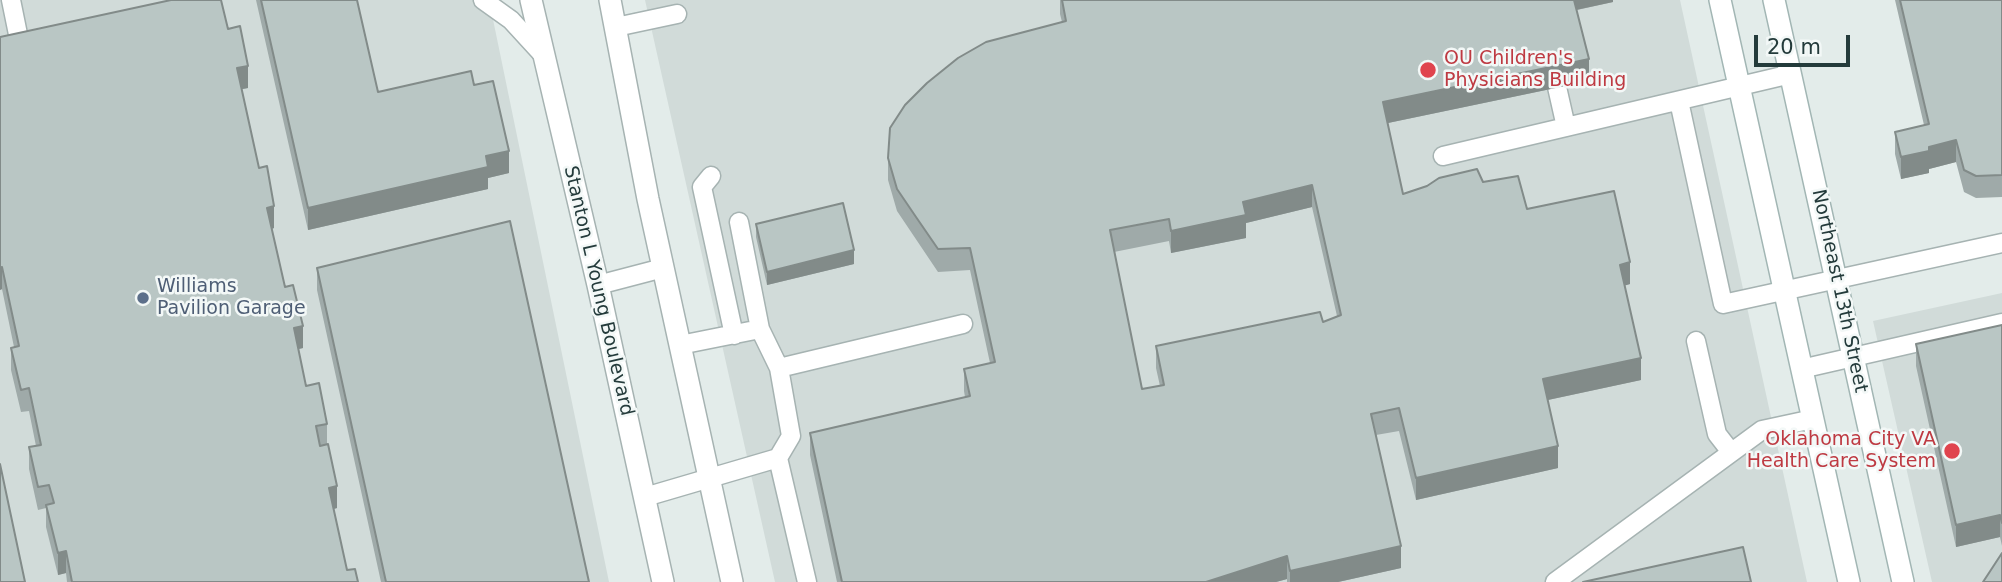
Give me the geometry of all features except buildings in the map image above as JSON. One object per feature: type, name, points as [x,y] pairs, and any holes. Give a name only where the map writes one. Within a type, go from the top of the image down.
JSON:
[{"type":"street","name":"Stanton L Young Boulevard","points":[[531,0],[598,285],[663,582]]},
{"type":"street","points":[[610,0],[663,268],[733,582]]},
{"type":"street","points":[[1720,0],[1849,582]]},
{"type":"street","name":"Northeast 13th Street","points":[[1774,0],[1903,582]]},
{"type":"lane","points":[[11,0],[22,54]]},
{"type":"lane","points":[[483,0],[511,20],[544,56]]},
{"type":"lane","points":[[616,27],[677,14]]},
{"type":"lane","points":[[1443,156],[1791,74]]},
{"type":"lane","points":[[1557,88],[1566,127]]},
{"type":"lane","points":[[1679,101],[1723,304],[2002,243]]},
{"type":"lane","points":[[711,176],[702,187],[734,335]]},
{"type":"lane","points":[[645,497],[778,458],[791,436],[779,368],[760,329],[739,222]]},
{"type":"lane","points":[[598,285],[663,268]]},
{"type":"lane","points":[[1801,369],[2002,323]]},
{"type":"lane","points":[[779,368],[964,324]]},
{"type":"lane","points":[[680,345],[760,329]]},
{"type":"lane","points":[[1696,341],[1717,433],[1731,452]]},
{"type":"lane","points":[[1555,582],[1762,430],[1813,419]]},
{"type":"lane","points":[[778,458],[807,582]]},
{"type":"shaded area","points":[[0,0],[489,0],[609,582],[0,582]]},
{"type":"shaded area","points":[[645,0],[1680,0],[1807,582],[775,582]]},
{"type":"shaded area","name":"Oklahoma City VA Health Care System","points":[[2002,293],[2002,582],[1932,582],[1873,321]]},
{"type":"place","name":"OU Children's Physicians Building","points":[[1428,70]]},
{"type":"place","name":"Williams Pavilion Garage","points":[[143,298]]},
{"type":"place","name":"Oklahoma City VA Health Care System","points":[[1952,451]]}]
